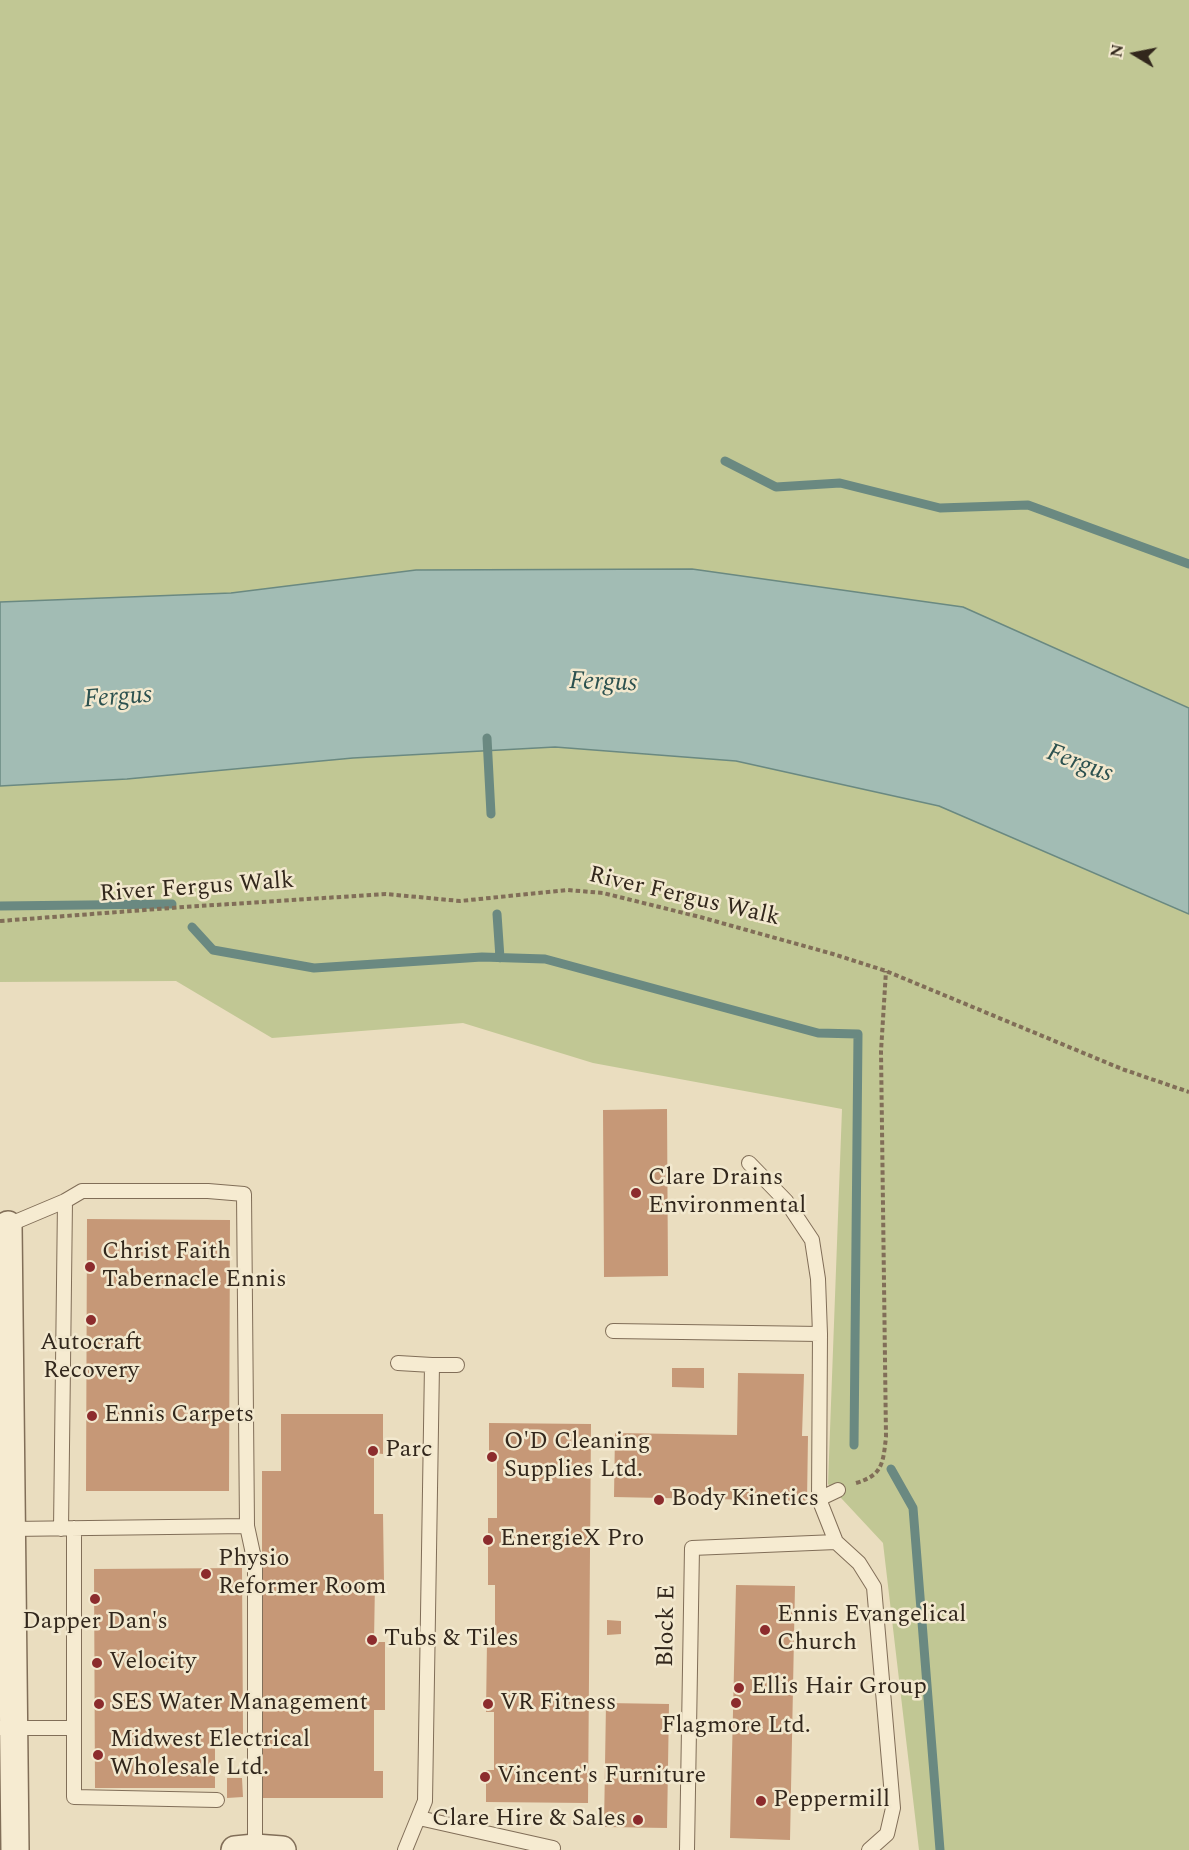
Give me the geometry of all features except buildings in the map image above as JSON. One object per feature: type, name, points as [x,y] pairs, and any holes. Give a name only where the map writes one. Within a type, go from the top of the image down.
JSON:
[{"type":"street","points":[[4,1225],[8,1544],[7,1727],[15,1850]]},
{"type":"street","points":[[245,1849],[282,1850]]},
{"type":"lane","points":[[749,1163],[786,1202],[812,1240],[818,1279],[820,1334],[819,1499],[836,1542],[859,1563],[874,1587],[893,1808],[887,1834],[869,1850]]},
{"type":"lane","points":[[4,1225],[65,1201],[82,1191],[208,1191],[244,1194],[247,1526],[255,1563],[245,1849]]},
{"type":"lane","points":[[65,1201],[67,1529],[74,1728],[74,1797],[217,1800]]},
{"type":"lane","points":[[613,1331],[820,1334]]},
{"type":"lane","points":[[398,1363],[457,1365]]},
{"type":"lane","points":[[405,1850],[425,1801],[432,1365]]},
{"type":"lane","points":[[819,1499],[838,1490]]},
{"type":"lane","points":[[8,1544],[67,1529],[247,1526]]},
{"type":"lane","name":"Block E","points":[[687,1850],[692,1548],[836,1542]]},
{"type":"lane","points":[[7,1727],[74,1728]]},
{"type":"lane","points":[[419,1818],[553,1848]]},
{"type":"path","name":"River Fergus Walk","points":[[0,921],[386,894],[460,901],[568,890],[603,893],[689,914],[886,971],[1112,1065],[1189,1092]]},
{"type":"path","points":[[838,1490],[871,1478],[879,1469],[884,1456],[886,1437],[881,1051],[886,971]]},
{"type":"green space","points":[[0,0],[1189,0],[1189,708],[963,607],[416,570],[231,593],[0,602]]},
{"type":"green space","points":[[555,747],[736,761],[939,806],[1189,914],[1189,1850],[919,1850],[883,1543],[828,1484],[842,1109],[593,1063],[463,1023],[272,1038],[176,981],[0,982],[0,786],[127,779],[353,758]]},
{"type":"water","name":"Fergus","points":[[692,569],[963,607],[1189,708],[1189,914],[939,806],[736,761],[555,747],[353,758],[127,779],[0,786],[0,602],[231,593],[416,570]]},
{"type":"waterway","points":[[725,461],[776,487],[840,483],[940,508],[1028,505],[1189,564]]},
{"type":"waterway","points":[[487,738],[491,814]]},
{"type":"waterway","points":[[0,906],[172,904]]},
{"type":"waterway","points":[[497,914],[500,958]]},
{"type":"waterway","points":[[192,927],[213,950],[314,968],[482,957],[545,959],[818,1033],[858,1034],[854,1445]]},
{"type":"waterway","points":[[891,1469],[913,1508],[940,1850]]},
{"type":"place","name":"Clare Drains Environmental","points":[[636,1193]]},
{"type":"place","name":"Christ Faith Tabernacle Ennis","points":[[90,1267]]},
{"type":"place","name":"Autocraft Recovery","points":[[91,1320]]},
{"type":"place","name":"Ennis Carpets","points":[[92,1416]]},
{"type":"place","name":"Parc","points":[[373,1451]]},
{"type":"place","name":"O'D Cleaning Supplies Ltd.","points":[[492,1457]]},
{"type":"place","name":"Body Kinetics","points":[[659,1500]]},
{"type":"place","name":"EnergieX Pro","points":[[488,1540]]},
{"type":"place","name":"Physio Reformer Room","points":[[206,1574]]},
{"type":"place","name":"Dapper Dan's","points":[[95,1599]]},
{"type":"place","name":"Ennis Evangelical Church","points":[[765,1630]]},
{"type":"place","name":"Tubs & Tiles","points":[[372,1640]]},
{"type":"place","name":"Velocity","points":[[97,1663]]},
{"type":"place","name":"Ellis Hair Group","points":[[739,1688]]},
{"type":"place","name":"Flagmore Ltd.","points":[[736,1703]]},
{"type":"place","name":"SES Water Management","points":[[99,1704]]},
{"type":"place","name":"VR Fitness","points":[[488,1704]]},
{"type":"place","name":"Midwest Electrical Wholesale Ltd.","points":[[98,1755]]},
{"type":"place","name":"Vincent's Furniture","points":[[485,1777]]},
{"type":"place","name":"Peppermill","points":[[761,1801]]},
{"type":"place","name":"Clare Hire & Sales","points":[[638,1820]]}]
